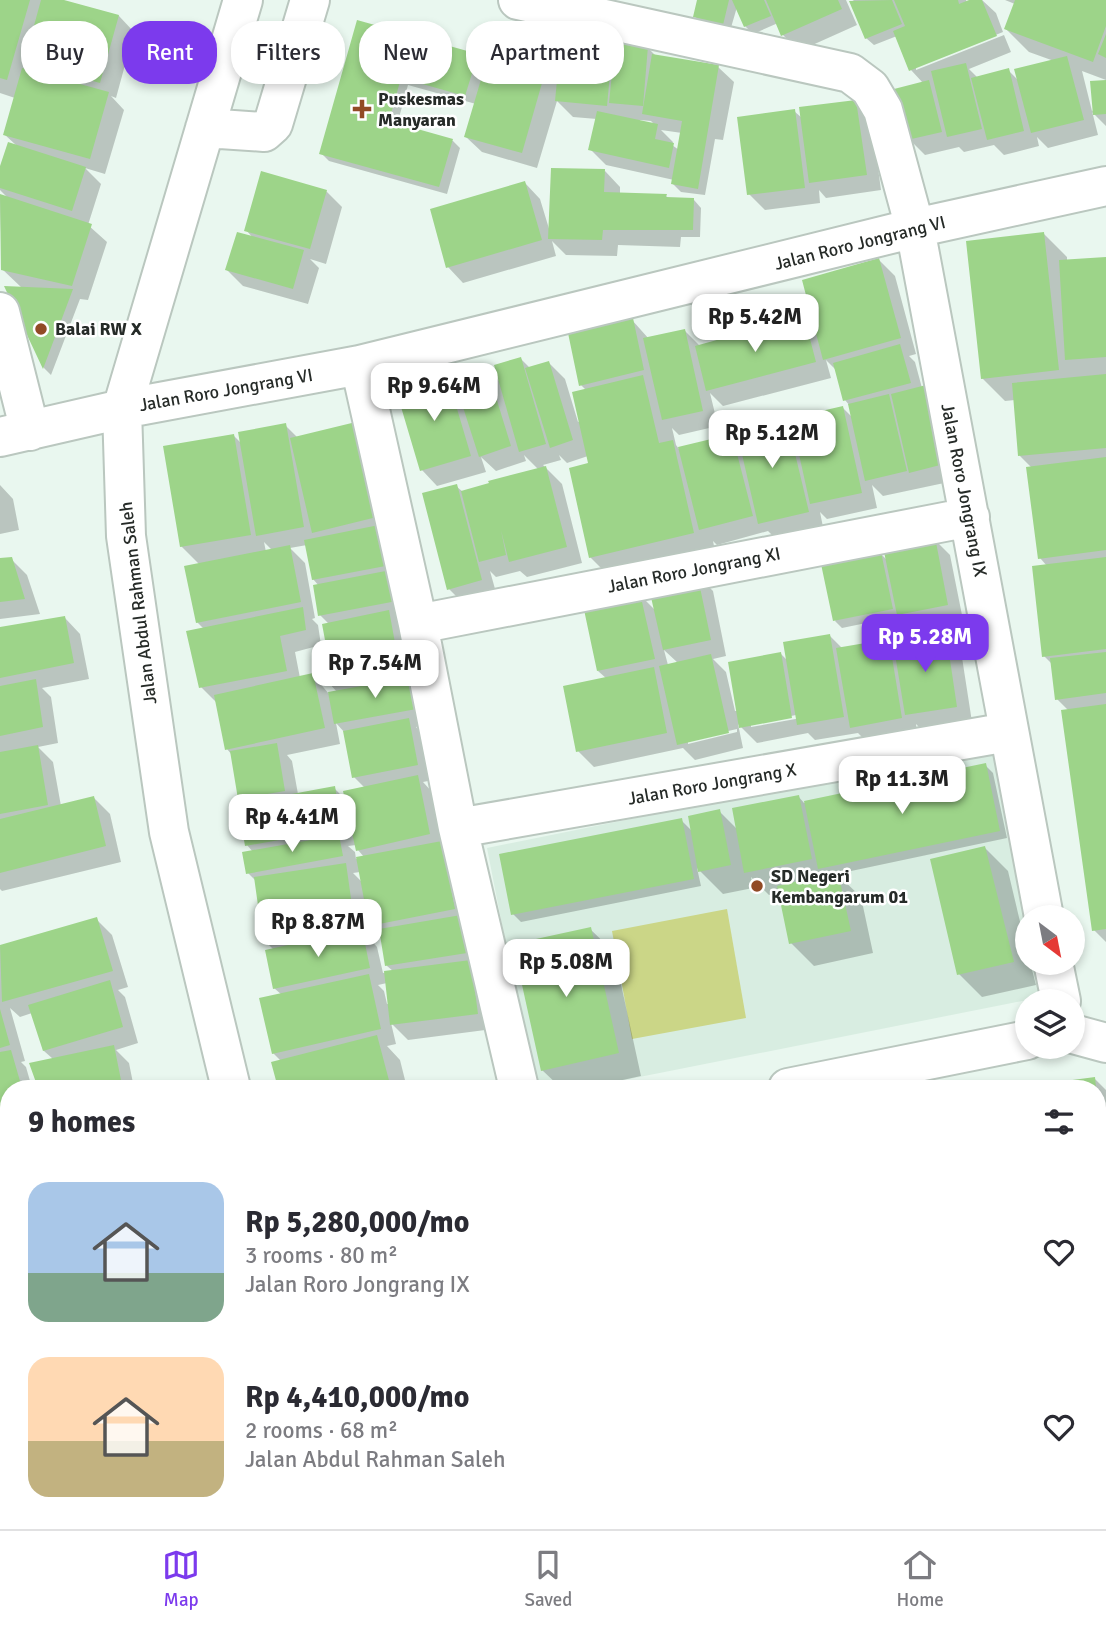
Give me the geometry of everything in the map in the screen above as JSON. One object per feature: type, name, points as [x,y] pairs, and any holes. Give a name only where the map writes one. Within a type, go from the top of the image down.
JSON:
[{"type":"street","name":"Jalan Abdul Rahman Saleh","points":[[228,1080],[169,832],[126,536],[122,409],[243,0]]},
{"type":"street","points":[[205,128],[264,132],[273,124],[310,0]]},
{"type":"street","name":"Jalan Roro Jongrang IX","points":[[519,0],[850,73],[870,88],[883,110],[915,228],[1042,905]]},
{"type":"street","name":"Jalan Roro Jongrang VI","points":[[15,434],[122,409],[360,366],[915,228],[1106,187]]},
{"type":"street","points":[[0,312],[15,434]]},
{"type":"street","points":[[360,366],[418,624],[457,828],[517,1080]]},
{"type":"street","name":"Jalan Roro Jongrang XI","points":[[418,624],[970,517]]},
{"type":"street","name":"Jalan Roro Jongrang X","points":[[457,828],[1008,732]]},
{"type":"street","points":[[828,1080],[1015,1042]]},
{"type":"shaded area","name":"SD Negeri Kembangarum 01","points":[[992,746],[1023,905],[1015,905],[1015,975],[1037,975],[1040,989],[1015,989],[1015,1002],[624,1080],[532,1080],[487,848]]},
{"type":"green space","points":[[727,909],[746,1018],[632,1039],[612,931]]},
{"type":"building","points":[[0,0],[30,0],[24,21],[21,21],[21,31],[7,80],[0,78]]},
{"type":"building","points":[[41,0],[64,0],[119,15],[108,54],[108,21],[35,21]]},
{"type":"building","points":[[697,0],[729,0],[723,25],[693,17]]},
{"type":"building","points":[[732,0],[764,0],[771,16],[744,27]]},
{"type":"building","points":[[766,0],[838,0],[842,9],[781,36]]},
{"type":"building","points":[[892,0],[902,24],[865,39],[849,1]]},
{"type":"building","points":[[894,0],[958,0],[959,4],[969,0],[982,0],[997,36],[909,71],[893,31],[905,26]]},
{"type":"building","points":[[1015,0],[1106,0],[1106,26],[1093,62],[1004,29]]},
{"type":"building","name":"Puskesmas Manyaran","points":[[357,20],[361,21],[359,84],[399,84],[389,121],[453,139],[439,187],[319,154],[339,84],[345,84],[345,62]]},
{"type":"building","points":[[1106,34],[1106,58],[1098,54]]},
{"type":"building","points":[[624,44],[648,46],[643,106],[609,103],[611,84],[624,84]]},
{"type":"building","name":"Puskesmas Manyaran","points":[[452,47],[466,51],[466,84],[469,84],[465,96],[422,84],[452,84]]},
{"type":"building","points":[[652,54],[719,65],[698,189],[671,184],[682,121],[642,114]]},
{"type":"building","points":[[1067,56],[1084,120],[1031,133],[1014,69]]},
{"type":"building","points":[[966,63],[982,129],[947,137],[931,71]]},
{"type":"building","points":[[1009,68],[1024,131],[987,140],[971,78]]},
{"type":"building","points":[[21,72],[21,84],[80,84],[109,92],[90,159],[3,135]]},
{"type":"building","points":[[929,80],[942,132],[907,140],[894,89]]},
{"type":"building","points":[[1106,80],[1106,114],[1093,115],[1090,81]]},
{"type":"building","points":[[480,84],[542,84],[522,153],[464,137]]},
{"type":"building","points":[[557,84],[609,84],[607,106],[555,101]]},
{"type":"building","points":[[856,100],[867,175],[809,183],[799,107]]},
{"type":"building","points":[[795,109],[805,188],[747,195],[737,117]]},
{"type":"building","points":[[597,111],[658,124],[655,139],[674,143],[669,168],[588,150]]},
{"type":"building","points":[[8,142],[86,167],[72,211],[0,188],[0,166]]},
{"type":"building","points":[[551,168],[605,169],[604,192],[667,194],[666,197],[694,198],[693,230],[603,230],[602,240],[548,239]]},
{"type":"building","points":[[261,171],[327,190],[310,249],[244,231]]},
{"type":"building","points":[[525,181],[542,240],[446,268],[430,209]]},
{"type":"building","points":[[0,194],[92,224],[72,286],[1,270]]},
{"type":"building","points":[[237,232],[304,250],[293,289],[225,270]]},
{"type":"building","points":[[1044,232],[1059,370],[981,379],[966,241]]},
{"type":"building","points":[[1106,257],[1106,357],[1065,360],[1059,260]]},
{"type":"building","points":[[879,258],[901,338],[823,360],[802,280]]},
{"type":"building","name":"Balai RW X","points":[[4,286],[73,289],[43,369]]},
{"type":"building","points":[[804,316],[816,362],[706,391],[695,346]]},
{"type":"building","points":[[633,318],[644,370],[579,386],[568,333]]},
{"type":"building","points":[[685,329],[703,411],[662,420],[643,338]]},
{"type":"building","points":[[900,344],[911,383],[843,401],[833,363]]},
{"type":"building","points":[[521,357],[546,444],[519,452],[494,365]]},
{"type":"building","points":[[549,361],[573,440],[550,448],[525,368]]},
{"type":"building","points":[[486,365],[511,446],[479,457],[453,376]]},
{"type":"building","points":[[1106,374],[1106,448],[1018,456],[1012,383]]},
{"type":"building","points":[[447,375],[471,456],[420,471],[396,390]]},
{"type":"building","points":[[643,375],[659,443],[673,440],[694,533],[589,558],[569,468],[588,463],[572,392]]},
{"type":"building","points":[[930,384],[948,463],[909,473],[891,394]]},
{"type":"building","points":[[889,394],[907,471],[865,481],[848,404]]},
{"type":"building","points":[[843,406],[862,493],[810,504],[791,418]]},
{"type":"building","points":[[786,416],[809,512],[758,524],[736,428]]},
{"type":"building","points":[[360,421],[381,516],[312,533],[290,438]]},
{"type":"building","points":[[286,423],[304,527],[256,536],[238,432]]},
{"type":"building","points":[[234,434],[251,535],[180,547],[163,446]]},
{"type":"building","points":[[732,434],[753,516],[699,530],[678,447]]},
{"type":"building","points":[[1106,457],[1106,550],[1038,559],[1026,467]]},
{"type":"building","points":[[546,466],[567,547],[509,562],[501,530],[506,555],[479,562],[461,491]]},
{"type":"building","points":[[457,484],[482,580],[447,590],[422,493]]},
{"type":"building","points":[[389,523],[396,564],[312,580],[304,540]]},
{"type":"building","points":[[935,537],[948,605],[897,615],[883,547]]},
{"type":"building","points":[[290,545],[301,602],[196,623],[184,566]]},
{"type":"building","points":[[881,552],[893,609],[833,621],[821,564]]},
{"type":"building","points":[[12,557],[25,599],[0,602],[0,558]]},
{"type":"building","points":[[1106,557],[1106,649],[1042,657],[1032,566]]},
{"type":"building","points":[[396,569],[402,600],[318,616],[313,585]]},
{"type":"building","points":[[697,573],[711,640],[663,650],[648,584]]},
{"type":"building","points":[[640,593],[655,659],[597,671],[583,605]]},
{"type":"building","points":[[303,607],[306,630],[280,636],[287,671],[199,688],[186,631]]},
{"type":"building","points":[[389,610],[395,643],[328,656],[322,624]]},
{"type":"building","points":[[65,616],[74,663],[0,678],[0,627]]},
{"type":"building","points":[[946,633],[957,707],[905,715],[893,642]]},
{"type":"building","points":[[830,634],[844,717],[797,725],[783,642]]},
{"type":"building","points":[[889,639],[902,718],[850,728],[836,648]]},
{"type":"building","points":[[405,650],[408,672],[326,683],[324,661]]},
{"type":"building","points":[[781,652],[792,718],[739,728],[728,662]]},
{"type":"building","points":[[1106,652],[1106,693],[1055,700],[1050,658]]},
{"type":"building","points":[[711,654],[729,733],[677,745],[659,666]]},
{"type":"building","points":[[654,667],[667,733],[576,752],[563,686]]},
{"type":"building","points":[[313,673],[325,728],[225,750],[214,695]]},
{"type":"building","points":[[417,676],[422,708],[334,724],[328,692]]},
{"type":"building","points":[[36,679],[43,727],[0,736],[0,686]]},
{"type":"building","points":[[1106,704],[1106,929],[1092,931],[1061,710]]},
{"type":"building","points":[[409,718],[418,765],[352,778],[343,731]]},
{"type":"building","points":[[277,743],[285,791],[238,799],[230,751]]},
{"type":"building","points":[[38,745],[48,805],[0,814],[0,752]]},
{"type":"building","points":[[986,763],[1000,831],[818,869],[804,801]]},
{"type":"building","points":[[418,775],[430,834],[356,851],[343,791]]},
{"type":"building","points":[[335,786],[342,829],[245,846],[238,804]]},
{"type":"building","points":[[799,795],[812,859],[744,873],[732,808]]},
{"type":"building","points":[[94,796],[106,846],[0,873],[0,819]]},
{"type":"building","points":[[720,809],[731,865],[698,872],[688,816]]},
{"type":"building","points":[[682,818],[694,879],[511,915],[499,854]]},
{"type":"building","points":[[339,835],[343,856],[246,874],[242,852]]},
{"type":"building","points":[[442,841],[455,909],[369,926],[356,857]]},
{"type":"building","points":[[985,846],[1014,962],[957,975],[930,859]]},
{"type":"building","points":[[346,863],[355,927],[263,941],[254,877]]},
{"type":"building","points":[[838,872],[851,931],[789,944],[777,886]]},
{"type":"building","points":[[461,915],[467,953],[385,966],[379,929]]},
{"type":"building","points":[[97,917],[113,971],[2,1002],[0,945]]},
{"type":"building","points":[[591,927],[619,1053],[541,1071],[513,944]]},
{"type":"building","points":[[362,929],[370,968],[273,989],[265,950]]},
{"type":"building","points":[[471,960],[478,1014],[390,1025],[384,971]]},
{"type":"building","points":[[369,974],[381,1029],[272,1054],[259,998]]},
{"type":"building","points":[[110,980],[123,1027],[43,1051],[28,1005]]},
{"type":"building","points":[[0,1009],[10,1045],[0,1048]]},
{"type":"building","points":[[377,1035],[389,1080],[276,1080],[271,1062]]},
{"type":"building","points":[[114,1045],[121,1080],[35,1080],[29,1063]]},
{"type":"building","points":[[11,1050],[20,1080],[0,1080],[0,1052]]},
{"type":"building","points":[[1095,1077],[1095,1080],[1072,1080]]},
{"type":"place","name":"Puskesmas Manyaran","points":[[362,109]]},
{"type":"place","name":"Balai RW X","points":[[41,329]]},
{"type":"place","name":"SD Negeri Kembangarum 01","points":[[757,886]]}]
